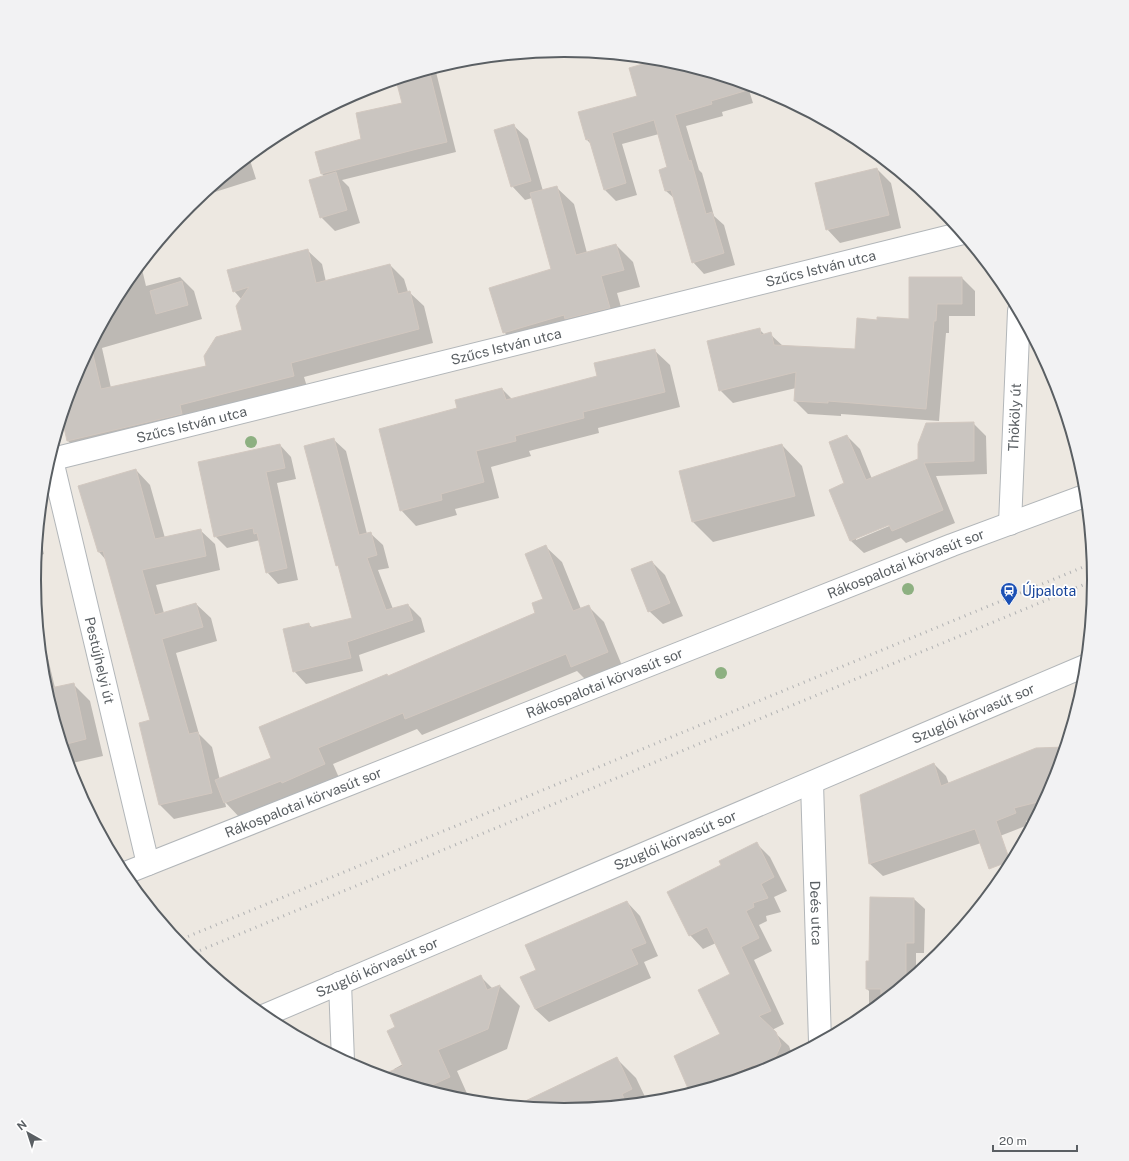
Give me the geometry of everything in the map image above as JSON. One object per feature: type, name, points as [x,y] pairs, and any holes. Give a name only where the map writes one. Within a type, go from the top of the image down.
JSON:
[{"type":"street","name":"Szűcs István utca","points":[[56,456],[957,234]]},
{"type":"street","name":"Thököly út","points":[[1010,524],[1019,320]]},
{"type":"street","name":"Pestújhelyi út","points":[[53,470],[148,864]]},
{"type":"street","name":"Rákospalotai körvasút sor","points":[[129,871],[945,548],[1081,497]]},
{"type":"street","name":"Szuglói körvasút sor","points":[[270,1013],[1081,668]]},
{"type":"street","name":"Deés utca","points":[[812,783],[820,1037]]},
{"type":"street","points":[[340,983],[343,1054]]},
{"type":"building","points":[[646,63],[667,67],[700,75],[747,90],[711,101],[712,104],[675,115],[689,161],[691,160],[706,214],[712,212],[724,253],[692,263],[671,190],[665,191],[659,170],[667,167],[654,120],[612,133],[626,183],[604,190],[589,139],[586,140],[578,112],[637,96],[629,68]]},
{"type":"building","points":[[430,75],[447,142],[321,174],[315,152],[361,139],[356,113],[402,103],[397,85]]},
{"type":"building","points":[[514,124],[531,181],[511,187],[494,130]]},
{"type":"building","points":[[877,168],[889,215],[826,230],[815,183]]},
{"type":"building","points":[[336,172],[347,210],[320,218],[309,180]]},
{"type":"building","points":[[557,186],[576,255],[616,244],[624,270],[601,276],[610,308],[565,319],[564,315],[503,333],[489,288],[551,269],[530,193]]},
{"type":"building","points":[[308,249],[316,283],[390,264],[398,294],[410,291],[419,329],[291,363],[294,376],[180,405],[182,414],[67,441],[64,428],[81,380],[93,354],[101,389],[206,366],[204,356],[216,337],[242,330],[236,306],[249,287],[233,292],[227,270]]},
{"type":"building","points":[[909,277],[962,277],[962,304],[937,304],[936,321],[934,321],[926,409],[828,401],[828,403],[794,401],[796,372],[719,391],[707,341],[760,328],[761,335],[771,332],[774,345],[855,349],[857,318],[877,320],[877,317],[909,319]]},
{"type":"building","points":[[182,281],[188,305],[156,314],[150,291]]},
{"type":"building","points":[[655,349],[665,392],[583,412],[584,418],[515,436],[516,441],[476,451],[484,482],[441,494],[442,500],[400,511],[379,429],[457,408],[455,400],[502,388],[506,400],[597,376],[594,363]]},
{"type":"building","points":[[974,422],[974,461],[924,463],[943,510],[892,531],[889,525],[850,541],[829,490],[844,483],[829,442],[847,435],[866,480],[918,459],[918,444],[926,423]]},
{"type":"building","points":[[334,438],[359,535],[371,532],[377,555],[367,558],[386,610],[408,604],[413,620],[347,642],[351,658],[293,672],[283,629],[309,623],[310,628],[352,618],[338,565],[336,566],[304,446]]},
{"type":"building","points":[[280,444],[285,468],[266,472],[287,568],[266,573],[257,533],[254,534],[253,528],[214,537],[198,462]]},
{"type":"building","points":[[782,444],[795,496],[692,522],[679,471]]},
{"type":"building","points":[[136,469],[155,539],[201,529],[206,556],[142,570],[155,615],[196,603],[203,627],[162,639],[189,734],[198,732],[212,793],[159,805],[139,723],[150,720],[103,551],[98,552],[78,486]]},
{"type":"building","points":[[546,545],[573,611],[589,605],[608,652],[571,667],[566,654],[405,719],[403,713],[318,748],[325,764],[282,783],[281,781],[224,803],[215,780],[271,758],[259,727],[387,674],[388,676],[535,613],[532,603],[543,599],[525,554]]},
{"type":"building","points":[[652,561],[670,603],[648,612],[631,569]]},
{"type":"building","points":[[74,683],[86,739],[67,744],[52,688]]},
{"type":"building","points":[[1061,747],[1039,802],[1014,808],[1016,813],[996,821],[1009,857],[1005,863],[989,869],[975,829],[869,864],[860,795],[934,763],[941,786],[1036,748]]},
{"type":"building","points":[[757,842],[774,877],[761,884],[768,898],[753,903],[754,907],[746,911],[759,938],[741,947],[771,1011],[759,1016],[776,1032],[781,1045],[776,1056],[771,1061],[761,1066],[753,1065],[718,1081],[688,1089],[674,1056],[720,1034],[698,990],[730,974],[707,927],[689,936],[667,892],[721,865],[719,861]]},
{"type":"building","points":[[870,897],[914,898],[914,943],[906,943],[906,977],[881,997],[881,989],[866,989],[866,961],[869,961]]},
{"type":"building","points":[[627,901],[646,943],[631,949],[638,964],[535,1009],[520,977],[536,970],[525,945]]},
{"type":"building","points":[[481,975],[487,990],[500,985],[488,1029],[438,1050],[450,1077],[429,1086],[387,1073],[403,1066],[387,1031],[395,1027],[390,1015]]},
{"type":"building","points":[[617,1057],[632,1089],[622,1094],[625,1101],[564,1104],[523,1102]]},
{"type":"railway","points":[[183,939],[1088,565]]},
{"type":"railway","points":[[195,952],[1088,583]]},
{"type":"place","name":"Újpalota","points":[[1009,606]]}]
